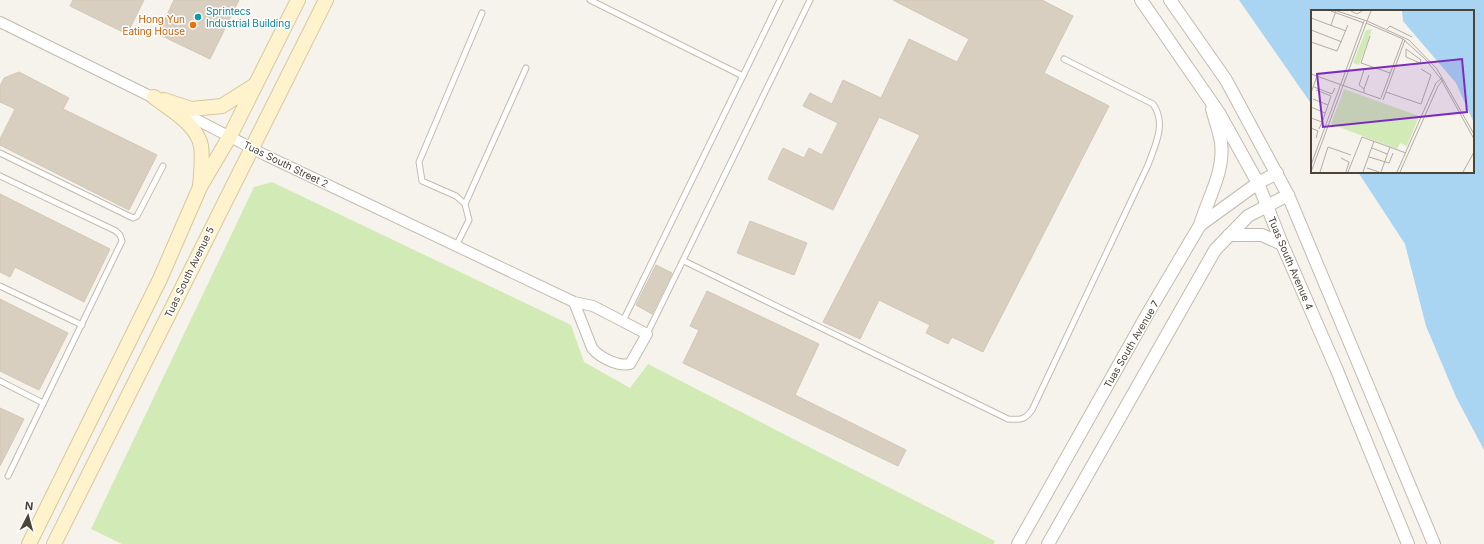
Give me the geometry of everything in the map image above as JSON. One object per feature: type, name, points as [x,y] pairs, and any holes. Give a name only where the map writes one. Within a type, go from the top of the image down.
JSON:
[{"type":"main road","points":[[29,544],[160,279],[200,187],[230,136],[298,0]]},
{"type":"main road","name":"Tuas South Avenue 5","points":[[54,544],[326,0]]},
{"type":"main road","points":[[154,97],[191,109],[222,106],[256,85]]},
{"type":"main road","points":[[154,97],[186,123],[198,136],[201,145],[200,187]]},
{"type":"street","name":"Tuas South Avenue 4","points":[[1141,0],[1209,97],[1258,183],[1282,244],[1336,368],[1408,544]]},
{"type":"street","points":[[1170,0],[1226,80],[1288,195],[1434,544]]},
{"type":"street","name":"Tuas South Street 2","points":[[1,24],[154,97],[251,148],[574,302],[593,306],[648,334]]},
{"type":"street","points":[[1200,225],[1216,182],[1221,155],[1221,142],[1209,97]]},
{"type":"street","name":"Tuas South Avenue 7","points":[[1018,544],[1148,313],[1200,225],[1258,183],[1277,174]]},
{"type":"street","points":[[1048,544],[1215,250],[1248,216],[1267,204],[1288,195]]},
{"type":"street","points":[[1229,235],[1262,235],[1282,244]]},
{"type":"street","points":[[574,302],[592,348],[596,354],[617,363],[630,364],[648,334]]},
{"type":"lane","points":[[590,0],[743,76]]},
{"type":"lane","points":[[623,321],[780,0]]},
{"type":"lane","points":[[648,334],[810,0]]},
{"type":"lane","points":[[456,246],[469,220],[465,204],[456,196],[422,181],[419,162],[482,14]]},
{"type":"lane","points":[[684,260],[1008,419],[1020,420],[1027,417],[1032,410],[1148,165],[1160,133],[1158,112],[1153,104],[1064,59]]},
{"type":"lane","points":[[465,204],[526,68]]},
{"type":"lane","points":[[0,153],[134,218],[137,216],[163,166]]},
{"type":"lane","points":[[0,176],[116,231],[120,235],[122,246],[8,476]]},
{"type":"lane","points":[[0,286],[82,325]]},
{"type":"lane","points":[[0,381],[43,403]]},
{"type":"green space","points":[[272,182],[571,325],[584,362],[630,388],[648,364],[995,541],[994,544],[122,544],[91,529],[254,187]]},
{"type":"water","points":[[1239,0],[1484,0],[1484,450],[1456,397],[1426,326],[1405,244],[1359,173],[1474,173],[1474,10],[1311,10],[1311,104]]},
{"type":"building","points":[[73,0],[144,0],[127,34],[70,6]]},
{"type":"building","name":"Sprintecs Industrial Building","points":[[174,0],[239,0],[210,59],[158,34]]},
{"type":"building","points":[[893,0],[1042,0],[1073,16],[1044,73],[1109,106],[983,352],[952,337],[948,344],[926,333],[930,325],[879,300],[860,339],[823,322],[920,135],[879,117],[833,210],[768,179],[783,148],[804,158],[809,148],[822,155],[838,123],[803,106],[810,93],[832,104],[843,80],[881,98],[909,39],[957,62],[969,39]]},
{"type":"building","points":[[19,72],[69,98],[63,109],[157,155],[129,210],[0,145],[0,139],[15,109],[0,102],[0,86],[4,78]]},
{"type":"building","points":[[0,194],[110,249],[84,302],[15,267],[10,277],[0,272]]},
{"type":"building","points":[[750,221],[807,243],[794,275],[737,253]]},
{"type":"building","points":[[656,265],[672,273],[652,314],[636,305]]},
{"type":"building","points":[[707,291],[819,344],[795,395],[906,450],[898,466],[683,363],[699,330],[690,326]]},
{"type":"building","points":[[0,299],[68,333],[39,390],[0,371]]},
{"type":"building","points":[[0,408],[24,419],[0,466]]},
{"type":"place","name":"Sprintecs Industrial Building","points":[[198,17]]},
{"type":"place","name":"Hong Yun Eating House","points":[[193,25]]}]
